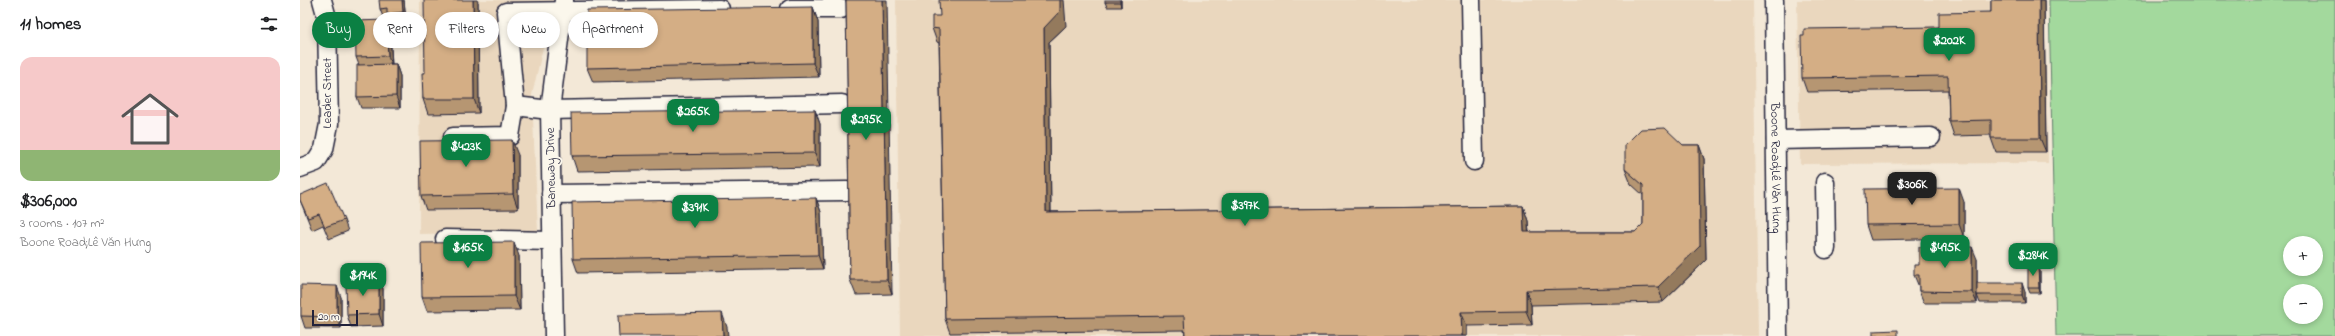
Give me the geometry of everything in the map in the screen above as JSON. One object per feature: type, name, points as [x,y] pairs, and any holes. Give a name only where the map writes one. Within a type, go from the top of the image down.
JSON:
[{"type":"street","name":"Leader Street","points":[[300,168],[316,162],[324,149],[329,124],[327,18],[322,0]]},
{"type":"street","points":[[1471,0],[1474,161]]},
{"type":"street","name":"Boone Road;Lê Văn Hưng","points":[[1774,0],[1778,336]]},
{"type":"street","points":[[453,137],[510,136],[515,106],[506,12],[564,5],[738,9]]},
{"type":"street","name":"Baneway Drive","points":[[554,336],[551,241],[550,110],[564,5]]},
{"type":"street","points":[[770,9],[841,9]]},
{"type":"street","points":[[515,106],[550,110],[842,104]]},
{"type":"street","points":[[1776,140],[1931,137]]},
{"type":"street","points":[[1825,182],[1826,249]]},
{"type":"street","points":[[551,194],[847,191]]},
{"type":"street","points":[[445,239],[551,241]]},
{"type":"shaded area","points":[[420,0],[554,0],[551,12],[507,12],[507,48],[543,48],[532,95],[538,232],[419,234],[420,48],[427,48],[427,12],[420,12]]},
{"type":"shaded area","points":[[896,0],[1753,0],[1758,336],[900,336]]},
{"type":"shaded area","points":[[1797,0],[2045,0],[2048,163],[1800,164]]},
{"type":"green space","points":[[2049,0],[2335,0],[2335,336],[2056,336]]},
{"type":"building","points":[[379,0],[402,0],[403,12],[387,12],[387,8],[380,9]]},
{"type":"building","points":[[424,0],[473,0],[473,12],[435,12],[435,48],[473,48],[474,99],[423,99],[422,73],[425,73],[425,48],[427,48],[427,12],[424,12]]},
{"type":"building","points":[[846,0],[882,0],[887,280],[850,280]]},
{"type":"building","points":[[939,0],[1060,0],[1060,11],[1044,28],[1046,212],[1523,206],[1524,232],[1635,232],[1643,224],[1643,185],[1625,169],[1625,145],[1641,129],[1665,128],[1683,145],[1699,145],[1700,246],[1658,287],[1526,290],[1526,311],[1461,312],[1462,336],[1185,336],[1184,316],[945,319],[939,29],[932,28],[932,16],[940,16]]},
{"type":"building","points":[[1105,0],[1120,0],[1120,2],[1105,2]]},
{"type":"building","points":[[1991,0],[2039,0],[2040,138],[1991,138],[1991,120],[1949,121],[1948,76],[1802,78],[1801,36],[1804,36],[1804,29],[1939,27],[1939,13],[1991,12]]},
{"type":"building","points":[[813,7],[813,63],[587,68],[587,48],[658,48],[658,12],[587,12],[587,10]]},
{"type":"building","points":[[373,20],[373,48],[388,48],[388,56],[356,57],[356,48],[365,48],[365,21]]},
{"type":"building","points":[[396,64],[396,96],[357,97],[357,65]]},
{"type":"building","points":[[815,110],[815,153],[572,156],[571,113]]},
{"type":"building","points":[[512,140],[513,194],[421,196],[420,141]]},
{"type":"building","points":[[328,183],[344,220],[325,227],[319,214],[308,218],[300,200],[300,195]]},
{"type":"building","points":[[1959,188],[1959,224],[1866,225],[1865,189]]},
{"type":"building","points":[[816,198],[818,255],[573,259],[572,202]]},
{"type":"building","points":[[514,242],[514,296],[422,297],[421,243]]},
{"type":"building","points":[[1919,247],[1972,247],[1972,292],[1919,291],[1919,275],[1914,275],[1914,265],[1919,265]]},
{"type":"building","points":[[2028,266],[2038,266],[2039,288],[2028,288]]},
{"type":"building","points":[[379,277],[379,314],[347,315],[346,284],[359,283],[359,278]]},
{"type":"building","points":[[1977,283],[2022,283],[2022,295],[1977,295]]},
{"type":"building","points":[[301,285],[337,286],[337,317],[301,316]]},
{"type":"building","points":[[722,313],[723,336],[619,336],[618,315]]},
{"type":"building","points":[[1898,330],[1898,336],[1873,336],[1873,331]]}]
